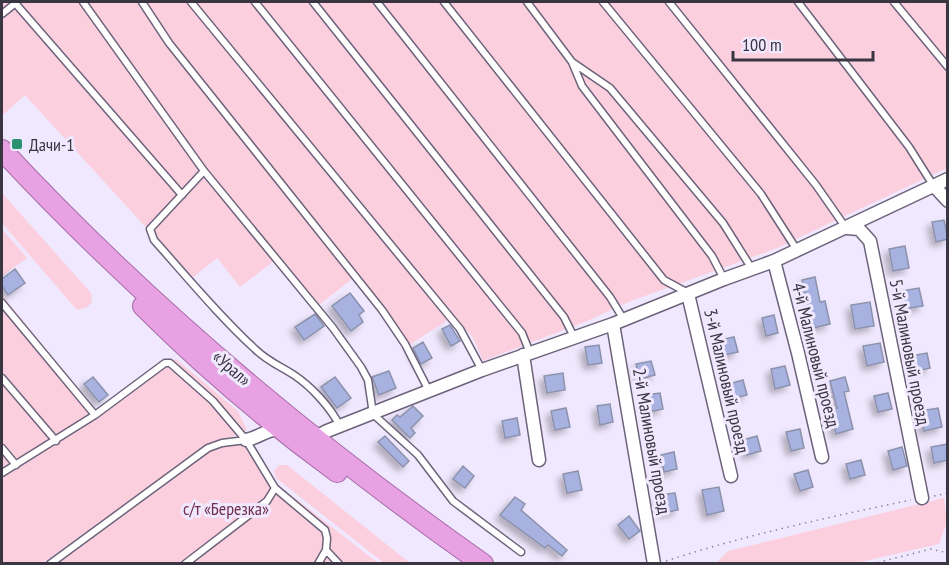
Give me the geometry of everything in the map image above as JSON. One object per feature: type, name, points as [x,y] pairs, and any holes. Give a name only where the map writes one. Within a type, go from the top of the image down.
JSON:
[{"type":"highway","name":"«Урал»","points":[[2,150],[107,258],[281,429]]},
{"type":"highway","name":"«Урал»","points":[[2,164],[75,241],[168,332],[281,429],[344,461],[388,496],[483,564]]},
{"type":"highway","name":"«Урал»","points":[[311,443],[467,564]]},
{"type":"street","points":[[246,440],[281,429],[315,430],[336,427],[373,414],[482,370],[618,322],[774,261],[948,179]]},
{"type":"street","points":[[934,186],[948,201]]},
{"type":"street","name":"5-й Малиновый проезд","points":[[846,228],[859,229],[870,241],[922,498]]},
{"type":"street","name":"4-й Малиновый проезд","points":[[774,261],[822,457]]},
{"type":"street","name":"3-й Малиновый проезд","points":[[688,294],[731,476]]},
{"type":"street","name":"2-й Малиновый проезд","points":[[618,322],[656,564]]},
{"type":"street","points":[[527,354],[538,460]]},
{"type":"street","points":[[311,443],[336,427]]},
{"type":"street","points":[[336,427],[334,441],[344,461]]},
{"type":"lane","points":[[2,14],[16,2],[182,195]]},
{"type":"lane","points":[[83,2],[204,171],[333,328],[361,366],[368,380],[373,414],[418,455],[453,501],[521,552]]},
{"type":"lane","points":[[142,2],[170,43],[382,310],[405,345],[430,392]]},
{"type":"lane","points":[[191,2],[460,329],[482,370]]},
{"type":"lane","points":[[255,2],[522,333],[527,354]]},
{"type":"lane","points":[[313,2],[564,317],[575,338]]},
{"type":"lane","points":[[377,2],[610,297],[618,322]]},
{"type":"lane","points":[[444,2],[664,279],[688,294]]},
{"type":"lane","points":[[527,2],[572,62],[582,86],[712,256],[724,279]]},
{"type":"lane","points":[[603,2],[761,194],[798,250]]},
{"type":"lane","points":[[669,2],[816,185],[846,228]]},
{"type":"lane","points":[[798,2],[909,147],[934,186]]},
{"type":"lane","points":[[894,2],[948,67]]},
{"type":"lane","points":[[572,62],[610,88],[723,223],[752,269]]},
{"type":"lane","points":[[204,171],[150,229],[154,240],[223,319],[267,360],[295,375],[330,410],[336,427]]},
{"type":"lane","points":[[2,303],[95,415]]},
{"type":"lane","points":[[2,473],[56,441],[165,363],[170,363],[204,390],[246,440],[275,488],[325,530],[326,550],[318,564]]},
{"type":"lane","points":[[2,378],[56,441]]},
{"type":"lane","points":[[50,564],[208,448],[222,442],[246,440]]},
{"type":"lane","points":[[2,448],[16,465]]},
{"type":"lane","points":[[185,564],[267,501],[275,488]]},
{"type":"lane","points":[[326,550],[339,564]]},
{"type":"path","points":[[656,564],[698,550],[834,516],[948,493]]},
{"type":"path","points":[[872,564],[931,549],[948,554]]},
{"type":"green space","points":[[2,2],[947,2],[947,168],[775,249],[631,301],[587,321],[483,361],[473,338],[454,316],[406,347],[352,279],[314,309],[274,261],[240,287],[217,258],[192,278],[25,95],[4,114],[2,112]]},
{"type":"green space","points":[[2,193],[91,293],[92,302],[86,308],[77,310],[2,223]]},
{"type":"green space","points":[[2,229],[27,258],[2,276]]},
{"type":"green space","points":[[2,295],[96,410],[2,471]]},
{"type":"green space","points":[[176,359],[238,411],[247,430],[209,444],[43,563],[2,563],[2,477],[96,417]]},
{"type":"green space","name":"с/т «Березка»","points":[[249,441],[278,485],[378,563],[55,564],[211,449]]},
{"type":"green space","points":[[279,465],[287,465],[410,563],[384,563],[276,478],[274,471]]},
{"type":"green space","points":[[944,498],[947,522],[939,544],[856,563],[715,564],[728,551]]},
{"type":"building","points":[[944,220],[948,239],[936,242],[932,222]]},
{"type":"building","points":[[905,246],[909,268],[893,271],[889,249]]},
{"type":"building","points":[[15,269],[25,283],[8,295],[2,286],[2,279]]},
{"type":"building","points":[[815,277],[820,302],[825,301],[830,324],[813,328],[802,280]]},
{"type":"building","points":[[919,288],[923,306],[904,309],[901,291]]},
{"type":"building","points":[[350,293],[364,311],[359,315],[363,322],[351,331],[332,306]]},
{"type":"building","points":[[870,302],[874,326],[855,329],[851,305]]},
{"type":"building","points":[[315,314],[324,326],[304,340],[295,327]]},
{"type":"building","points":[[774,315],[778,333],[766,336],[762,318]]},
{"type":"building","points":[[450,325],[460,341],[451,346],[442,329]]},
{"type":"building","points":[[734,337],[738,352],[724,355],[720,340]]},
{"type":"building","points":[[423,342],[432,358],[421,364],[413,348]]},
{"type":"building","points":[[880,343],[884,362],[867,366],[863,346]]},
{"type":"building","points":[[599,345],[602,363],[588,365],[585,347]]},
{"type":"building","points":[[927,353],[930,368],[913,372],[910,356]]},
{"type":"building","points":[[651,361],[655,375],[640,379],[636,364]]},
{"type":"building","points":[[785,366],[790,385],[775,389],[771,369]]},
{"type":"building","points":[[389,371],[396,388],[379,395],[372,377]]},
{"type":"building","points":[[563,373],[565,390],[547,393],[544,376]]},
{"type":"building","points":[[93,377],[108,395],[99,402],[84,384]]},
{"type":"building","points":[[335,377],[351,398],[337,408],[321,387]]},
{"type":"building","points":[[845,377],[849,391],[844,392],[853,429],[836,434],[830,410],[837,408],[830,381]]},
{"type":"building","points":[[743,380],[747,395],[733,398],[729,384]]},
{"type":"building","points":[[660,393],[663,409],[649,412],[646,395]]},
{"type":"building","points":[[888,393],[892,409],[878,412],[874,396]]},
{"type":"building","points":[[610,404],[613,422],[600,425],[597,406]]},
{"type":"building","points":[[413,406],[423,416],[411,428],[415,433],[410,438],[392,420],[397,415],[400,417]]},
{"type":"building","points":[[566,408],[570,427],[555,430],[551,411]]},
{"type":"building","points":[[938,408],[942,427],[924,431],[920,411]]},
{"type":"building","points":[[517,418],[520,435],[505,438],[502,421]]},
{"type":"building","points":[[800,429],[804,448],[791,451],[786,432]]},
{"type":"building","points":[[385,436],[409,461],[403,467],[378,442]]},
{"type":"building","points":[[757,436],[761,451],[747,455],[743,440]]},
{"type":"building","points":[[948,444],[948,460],[934,463],[931,447]]},
{"type":"building","points":[[902,447],[907,466],[893,470],[888,451]]},
{"type":"building","points":[[674,452],[677,469],[664,472],[661,455]]},
{"type":"building","points":[[861,460],[865,475],[850,479],[846,464]]},
{"type":"building","points":[[463,466],[474,476],[465,488],[453,479]]},
{"type":"building","points":[[808,470],[813,487],[800,491],[794,474]]},
{"type":"building","points":[[578,471],[582,490],[567,493],[563,474]]},
{"type":"building","points":[[719,487],[724,511],[707,515],[702,490]]},
{"type":"building","points":[[675,493],[678,510],[662,513],[659,495]]},
{"type":"building","points":[[515,497],[525,504],[521,510],[567,550],[562,556],[548,545],[545,548],[500,515]]},
{"type":"building","points":[[629,516],[640,531],[629,539],[618,525]]},
{"type":"place","name":"Дачи-1","points":[[17,144]]}]
